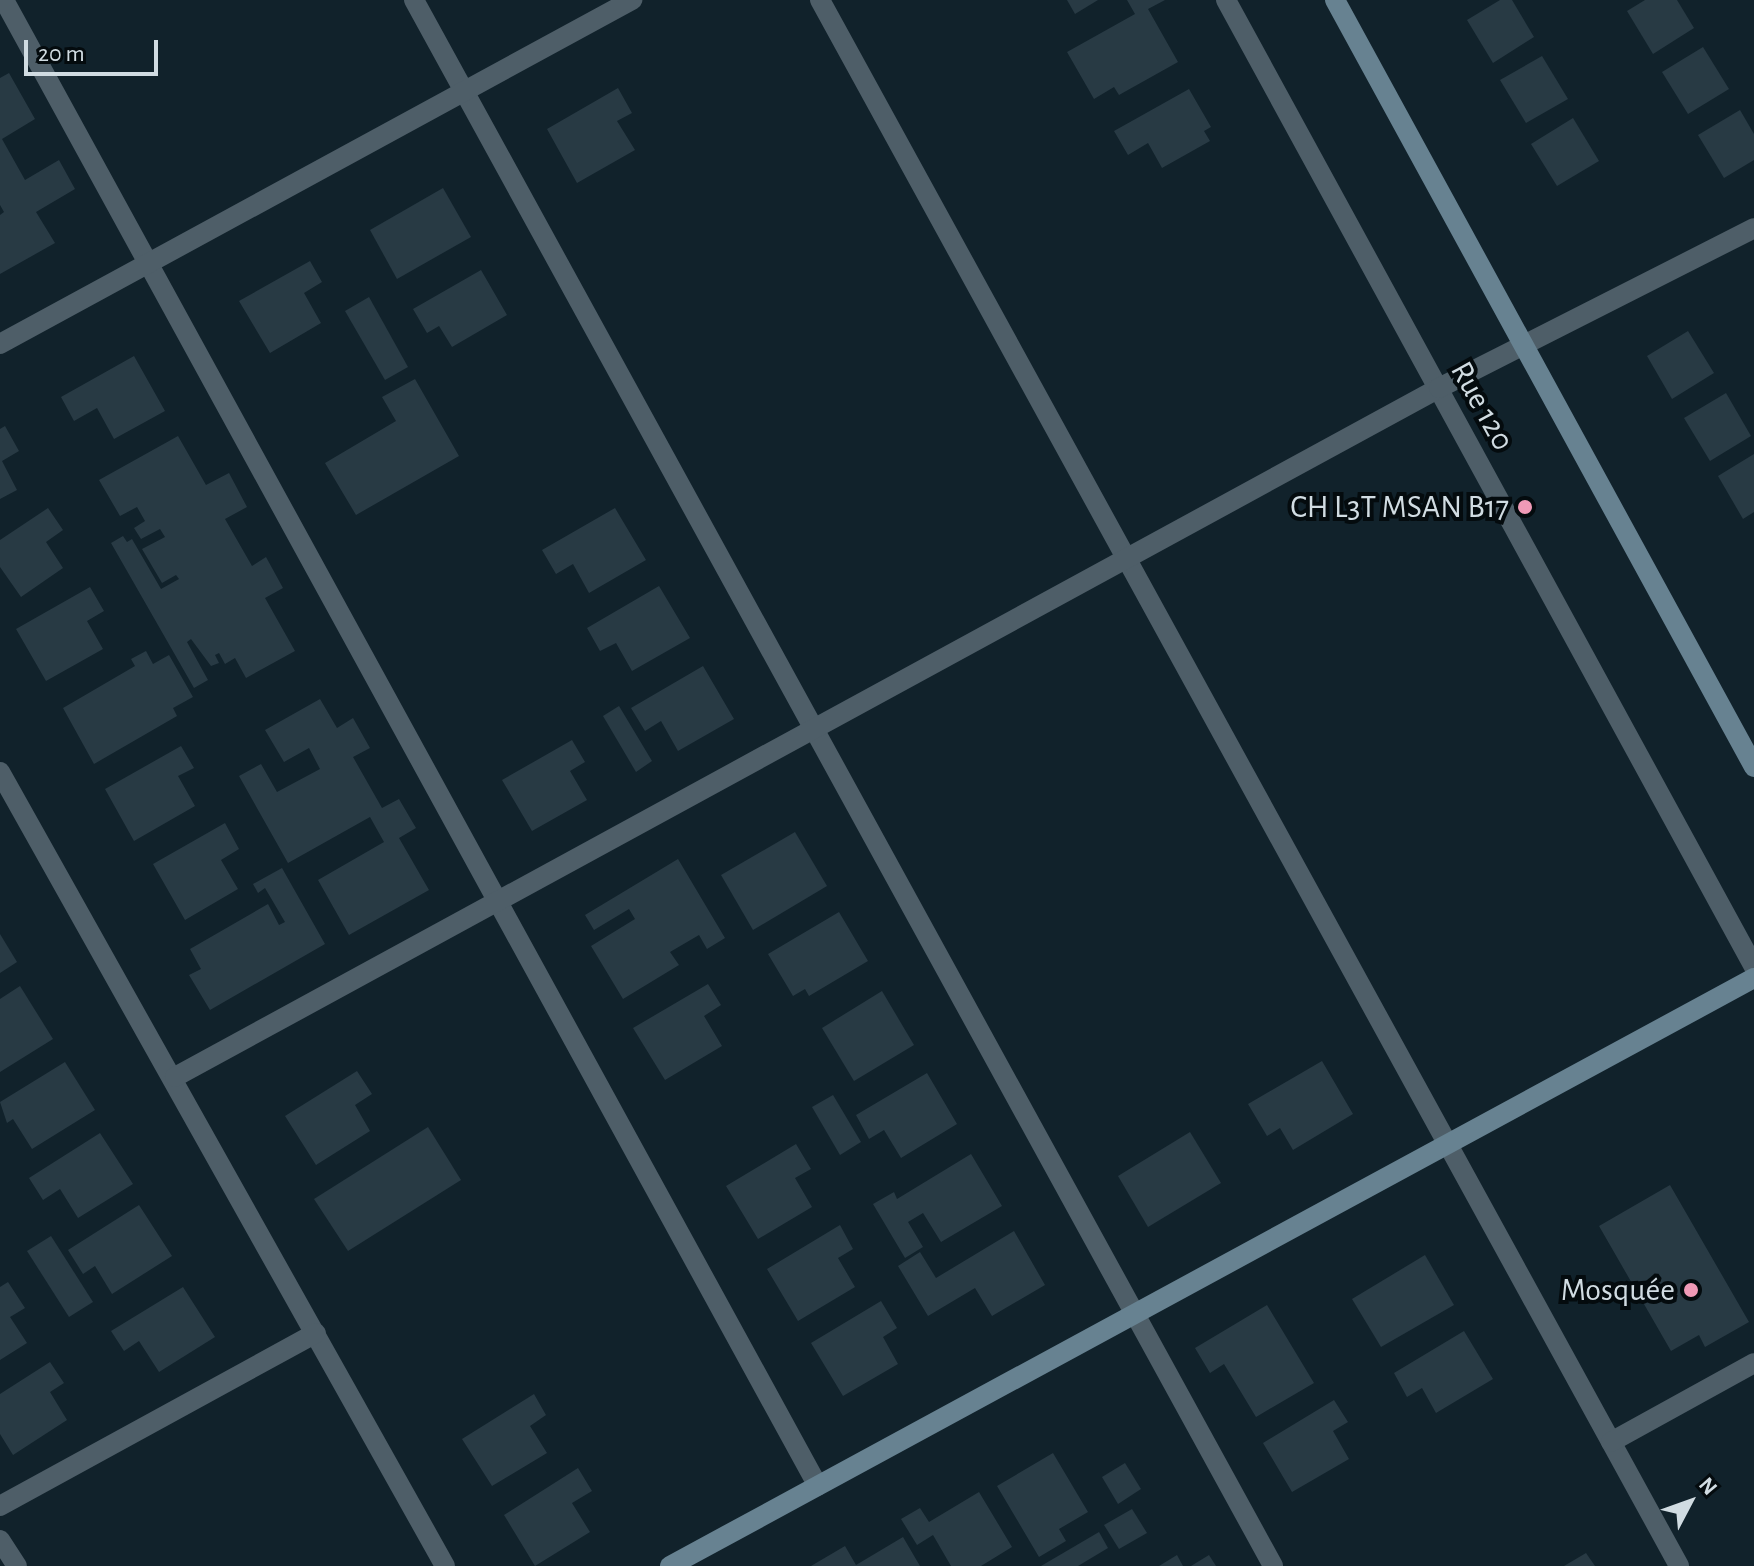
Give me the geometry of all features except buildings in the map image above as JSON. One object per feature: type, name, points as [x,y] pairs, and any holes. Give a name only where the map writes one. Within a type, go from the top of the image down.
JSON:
[{"type":"street","points":[[5,0],[818,1486]]},
{"type":"street","points":[[414,0],[1273,1566]]},
{"type":"street","points":[[0,344],[632,0]]},
{"type":"street","points":[[820,0],[1679,1566]]},
{"type":"street","name":"Rue 120","points":[[1226,0],[1754,967]]},
{"type":"street","points":[[1335,0],[1754,767]]},
{"type":"street","points":[[175,1077],[1439,388],[1754,228]]},
{"type":"street","points":[[0,772],[175,1077],[445,1566]]},
{"type":"street","points":[[670,1566],[1754,978]]},
{"type":"street","points":[[0,1506],[316,1333]]},
{"type":"street","points":[[1611,1442],[1754,1363]]},
{"type":"street","points":[[0,1540],[17,1566]]},
{"type":"place","name":"CH L3T MSAN B17","points":[[1525,507]]},
{"type":"place","name":"Mosquée","points":[[1691,1290]]}]
